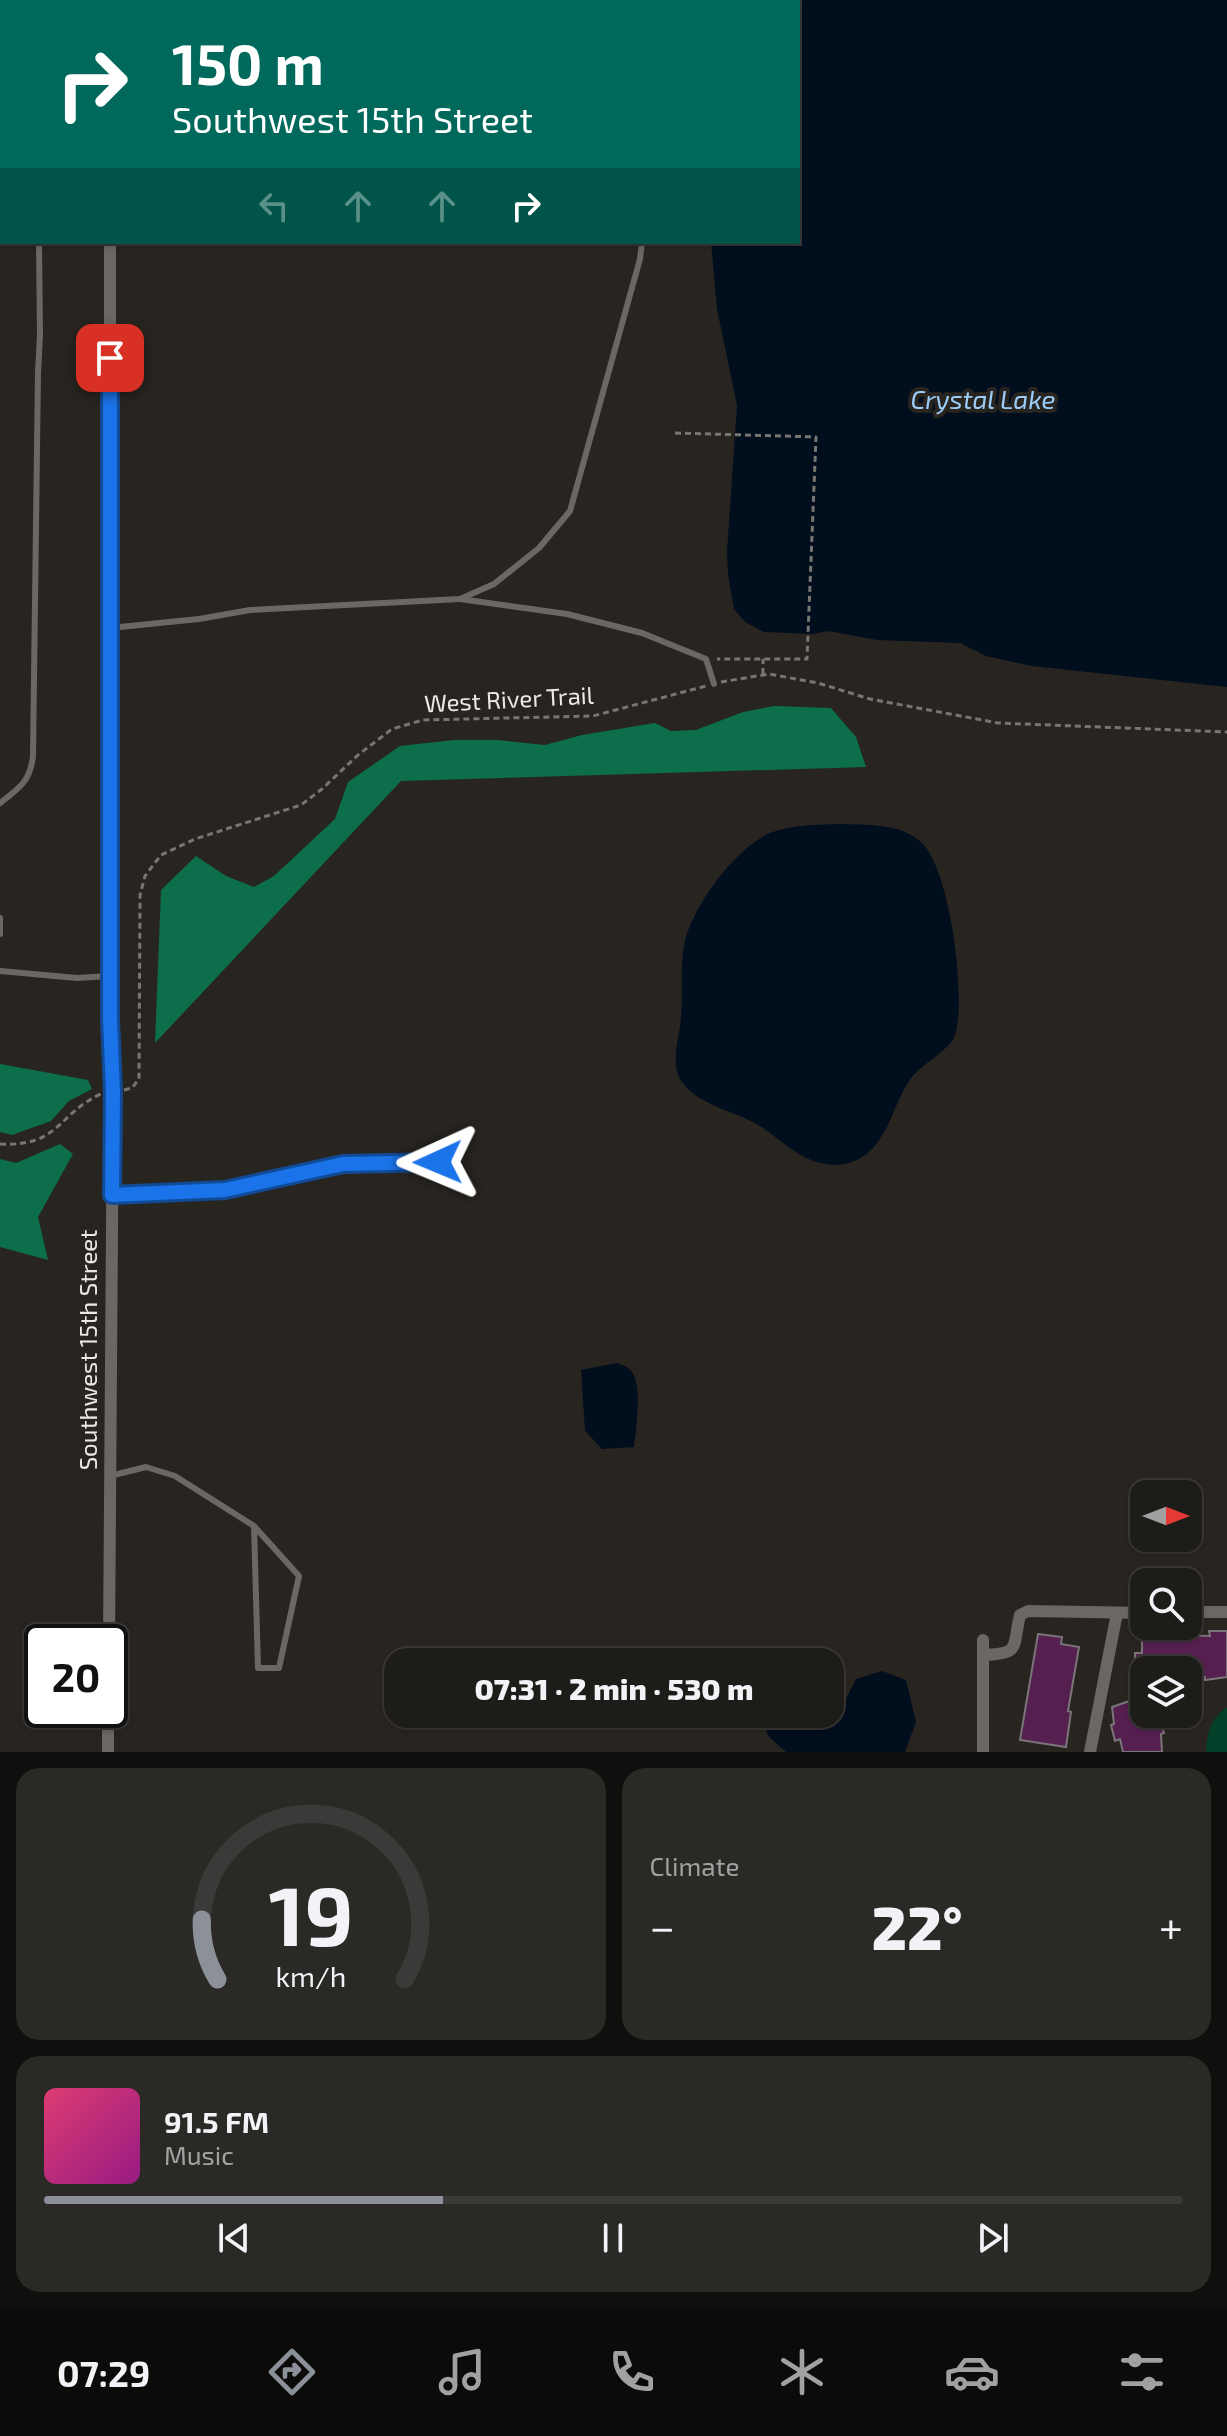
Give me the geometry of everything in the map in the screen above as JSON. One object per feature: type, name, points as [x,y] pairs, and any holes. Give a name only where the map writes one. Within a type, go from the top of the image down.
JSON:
[{"type":"street","name":"Southwest 15th Street","points":[[109,1624],[113,1092],[110,976],[110,244]]},
{"type":"street","points":[[983,1655],[1007,1655],[1012,1651],[1017,1642],[1020,1615],[1028,1611],[1130,1613]]},
{"type":"street","points":[[1202,1612],[1227,1612]]},
{"type":"street","points":[[1090,1752],[1117,1613]]},
{"type":"street","points":[[983,1640],[983,1752]]},
{"type":"street","points":[[108,1728],[108,1752]]},
{"type":"lane","points":[[0,803],[26,782],[32,770],[39,244]]},
{"type":"lane","points":[[460,599],[494,584],[539,548],[570,511],[642,244]]},
{"type":"lane","points":[[110,628],[199,619],[250,610],[460,599],[567,614],[642,633],[706,659],[714,684]]},
{"type":"lane","points":[[0,918],[0,934]]},
{"type":"lane","points":[[0,971],[77,978],[110,976]]},
{"type":"lane","points":[[112,1195],[225,1190],[343,1164],[438,1162]]},
{"type":"lane","points":[[110,1476],[146,1467],[175,1476],[254,1526],[299,1576],[279,1668],[258,1668],[254,1526]]},
{"type":"path","points":[[675,433],[816,437],[807,659],[706,659]]},
{"type":"path","points":[[763,659],[763,674]]},
{"type":"path","name":"West River Trail","points":[[0,1144],[36,1142],[54,1132],[98,1095],[132,1088],[139,1079],[140,895],[145,876],[161,855],[195,839],[301,805],[392,729],[423,720],[593,716],[763,674],[818,683],[870,699],[998,723],[1227,732]]},
{"type":"green space","points":[[774,706],[831,708],[856,737],[866,767],[401,781],[155,1043],[161,890],[196,856],[226,876],[254,887],[274,876],[335,819],[348,782],[400,746],[454,740],[545,745],[582,735],[655,723],[671,731],[696,730],[743,712]]},
{"type":"green space","points":[[0,1064],[88,1080],[92,1089],[69,1101],[51,1121],[12,1135],[0,1132]]},
{"type":"green space","points":[[60,1144],[73,1154],[38,1217],[48,1260],[0,1247],[0,1159],[16,1163]]},
{"type":"green space","points":[[1227,1707],[1227,1752],[1206,1752],[1211,1726]]},
{"type":"water","name":"Crystal Lake","points":[[800,0],[1227,0],[1227,687],[1032,666],[986,656],[960,643],[877,640],[829,631],[813,634],[764,632],[745,622],[734,609],[728,575],[737,405],[717,309],[711,244],[800,244]]},
{"type":"water","points":[[842,824],[895,828],[914,836],[932,857],[941,879],[954,935],[959,993],[958,1017],[952,1041],[909,1081],[883,1135],[871,1150],[854,1161],[833,1165],[803,1156],[760,1126],[698,1097],[682,1082],[676,1059],[684,945],[695,914],[716,881],[743,852],[770,833],[797,826]]},
{"type":"water","points":[[617,1363],[630,1370],[636,1380],[638,1409],[634,1447],[602,1449],[585,1431],[581,1370]]},
{"type":"water","points":[[882,1671],[906,1680],[916,1722],[905,1752],[786,1752],[769,1737],[765,1728],[844,1728],[844,1703],[856,1679]]},
{"type":"building","points":[[1209,1631],[1227,1631],[1227,1677],[1205,1680],[1202,1677],[1202,1656],[1135,1656],[1135,1653],[1142,1653],[1142,1640],[1202,1640],[1202,1636],[1210,1636]]},
{"type":"building","points":[[1038,1634],[1062,1637],[1061,1644],[1079,1647],[1068,1711],[1071,1712],[1066,1747],[1020,1740]]},
{"type":"building","points":[[1130,1701],[1130,1728],[1163,1728],[1162,1752],[1123,1752],[1120,1739],[1115,1741],[1111,1725],[1114,1724],[1112,1707]]},
{"type":"route","points":[[110,358],[112,1195],[225,1190],[343,1164],[438,1162]]}]
